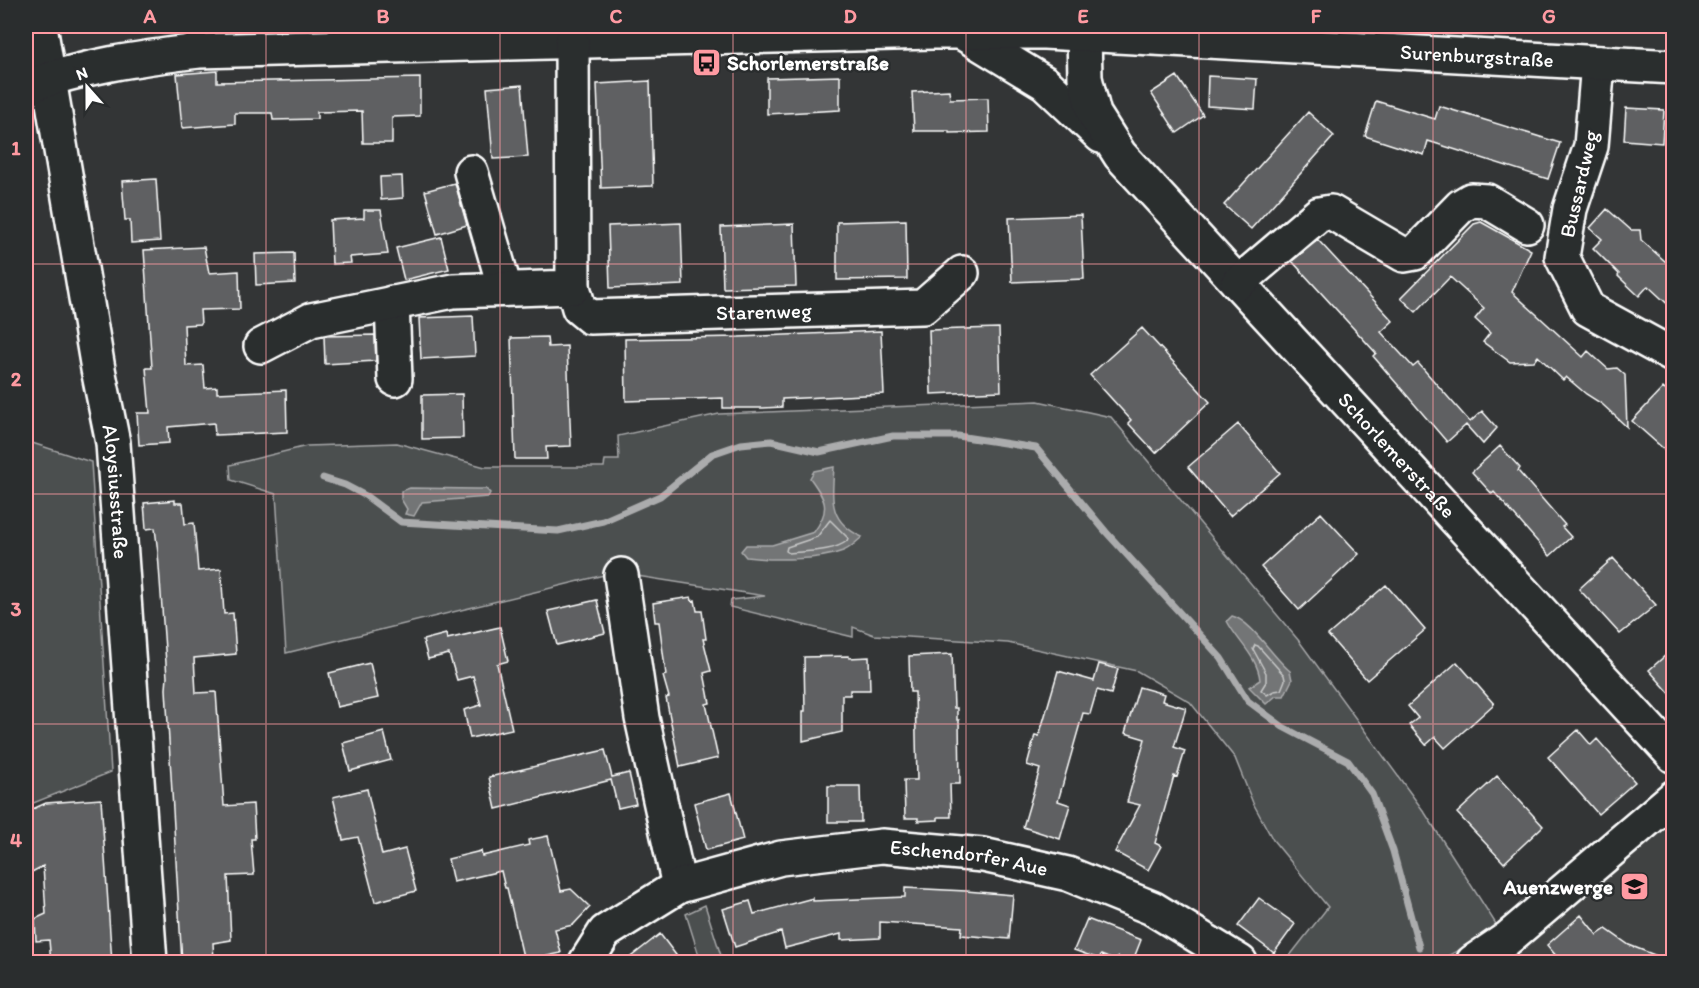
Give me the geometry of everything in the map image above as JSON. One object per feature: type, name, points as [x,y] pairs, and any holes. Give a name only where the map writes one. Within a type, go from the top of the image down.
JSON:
[{"type":"street","name":"Aloysiusstraße","points":[[40,26],[37,83],[113,443],[150,963]]},
{"type":"street","name":"Surenburgstraße","points":[[37,83],[121,61],[199,51],[961,32],[1044,32],[1154,39],[1269,34],[1598,63],[1674,67]]},
{"type":"street","name":"Schorlemerstraße","points":[[961,32],[1045,83],[1120,155],[1674,756]]},
{"type":"street","name":"Schorlemerstraße","points":[[1084,34],[1085,78],[1094,114],[1120,155]]},
{"type":"street","name":"Starenweg","points":[[572,42],[573,287],[579,308],[590,317],[923,307],[962,273]]},
{"type":"street","name":"Bussardweg","points":[[1598,63],[1592,146],[1570,209],[1562,257],[1588,309],[1674,356]]},
{"type":"street","points":[[471,172],[505,289]]},
{"type":"street","points":[[1238,283],[1319,214],[1331,212],[1404,255],[1415,254],[1461,206],[1470,200],[1487,201],[1527,225]]},
{"type":"street","points":[[261,346],[311,320],[453,291],[573,287]]},
{"type":"street","points":[[392,303],[395,379]]},
{"type":"street","points":[[621,575],[642,718],[679,886]]},
{"type":"street","points":[[1473,963],[1507,939],[1674,797]]},
{"type":"street","name":"Eschendorfer Aue","points":[[585,963],[606,932],[679,886],[781,858],[882,846],[983,855],[1068,874],[1152,908],[1240,963]]},
{"type":"shaded area","points":[[1038,401],[1111,417],[1299,641],[1425,813],[1496,924],[1465,947],[1436,962],[1285,962],[1328,907],[1273,840],[1253,803],[1235,758],[1190,702],[1137,671],[1008,643],[874,635],[853,627],[853,637],[730,607],[731,600],[765,596],[637,576],[608,574],[286,653],[276,494],[231,480],[230,465],[307,446],[397,443],[485,467],[604,467],[605,460],[619,460],[618,436],[719,414]]},
{"type":"shaded area","points":[[26,441],[91,462],[111,772],[26,806]]},
{"type":"shaded area","name":"Auenzwerge","points":[[1673,821],[1673,962],[1523,962],[1516,952]]},
{"type":"shaded area","points":[[705,905],[723,962],[701,962],[686,914]]},
{"type":"water","points":[[834,467],[834,508],[843,524],[862,537],[846,550],[821,557],[782,559],[746,557],[741,551],[746,545],[772,545],[814,532],[823,517],[824,505],[820,492],[810,478],[814,471]]},
{"type":"water","points":[[410,488],[486,489],[490,493],[488,497],[422,502],[414,516],[405,514],[407,509],[401,499],[401,491]]},
{"type":"water","points":[[1232,616],[1240,619],[1255,632],[1290,671],[1292,680],[1284,696],[1276,696],[1266,704],[1249,687],[1260,680],[1251,656],[1227,621]]},
{"type":"building","points":[[217,71],[217,82],[420,78],[420,116],[392,117],[392,143],[363,143],[362,111],[317,112],[317,119],[273,120],[272,113],[235,113],[235,124],[182,128],[177,74]]},
{"type":"building","points":[[840,76],[840,110],[767,114],[767,78]]},
{"type":"building","points":[[1177,76],[1203,115],[1177,133],[1151,93]]},
{"type":"building","points":[[1208,76],[1257,79],[1255,109],[1207,106]]},
{"type":"building","points":[[650,81],[653,186],[601,188],[597,84]]},
{"type":"building","points":[[522,85],[528,157],[493,159],[487,88]]},
{"type":"building","points":[[949,90],[950,99],[988,98],[989,132],[914,131],[912,92]]},
{"type":"building","points":[[1376,101],[1435,119],[1439,106],[1560,143],[1548,179],[1428,141],[1424,155],[1365,136]]},
{"type":"building","points":[[1626,108],[1664,110],[1662,143],[1624,140]]},
{"type":"building","points":[[1308,112],[1334,136],[1251,229],[1224,205]]},
{"type":"building","points":[[402,176],[403,198],[381,200],[380,177]]},
{"type":"building","points":[[156,179],[160,241],[131,243],[130,220],[125,220],[122,181]]},
{"type":"building","points":[[455,183],[467,225],[437,234],[425,191]]},
{"type":"building","points":[[1607,209],[1631,230],[1640,230],[1641,240],[1674,269],[1674,310],[1648,286],[1639,296],[1593,248],[1602,239],[1590,228]]},
{"type":"building","points":[[364,210],[381,210],[388,254],[350,257],[351,263],[332,264],[330,220],[364,218]]},
{"type":"building","points":[[1081,215],[1084,279],[1012,282],[1009,218]]},
{"type":"building","points":[[906,220],[907,279],[837,280],[837,222]]},
{"type":"building","points":[[1481,222],[1531,250],[1512,292],[1583,357],[1588,351],[1608,369],[1617,368],[1625,375],[1627,427],[1602,404],[1566,377],[1563,380],[1538,356],[1534,361],[1510,362],[1483,342],[1490,333],[1475,319],[1484,308],[1450,277],[1416,312],[1401,298],[1474,224]]},
{"type":"building","points":[[681,223],[683,285],[610,288],[608,226]]},
{"type":"building","points":[[794,224],[796,286],[723,288],[721,227]]},
{"type":"building","points":[[441,237],[449,269],[404,280],[396,248]]},
{"type":"building","points":[[1318,240],[1393,321],[1381,332],[1413,367],[1418,363],[1470,422],[1482,411],[1497,428],[1483,444],[1466,425],[1447,442],[1373,356],[1376,353],[1292,261]]},
{"type":"building","points":[[204,247],[209,273],[239,271],[240,309],[200,310],[201,324],[184,325],[186,366],[203,365],[205,388],[217,387],[217,393],[286,390],[287,432],[215,435],[214,423],[168,427],[169,443],[139,445],[137,413],[150,413],[146,368],[152,368],[144,250]]},
{"type":"building","points":[[294,253],[295,283],[256,285],[255,254]]},
{"type":"building","points":[[473,316],[475,356],[421,359],[419,318]]},
{"type":"building","points":[[999,328],[1001,391],[931,394],[929,330]]},
{"type":"building","points":[[1142,328],[1210,402],[1156,453],[1128,423],[1131,420],[1090,375]]},
{"type":"building","points":[[881,331],[884,394],[782,399],[782,407],[763,408],[723,408],[723,398],[626,401],[625,339]]},
{"type":"building","points":[[375,335],[376,361],[325,364],[324,336]]},
{"type":"building","points":[[547,337],[548,347],[567,346],[571,446],[546,447],[547,459],[515,459],[511,338]]},
{"type":"building","points":[[1663,388],[1674,398],[1674,458],[1632,421]]},
{"type":"building","points":[[462,394],[463,438],[422,439],[422,395]]},
{"type":"building","points":[[1238,424],[1280,473],[1230,516],[1188,467]]},
{"type":"building","points":[[1500,446],[1520,468],[1518,471],[1565,525],[1562,527],[1571,537],[1550,556],[1494,492],[1492,494],[1472,472]]},
{"type":"building","points":[[175,500],[175,503],[183,503],[185,524],[194,523],[198,571],[221,569],[224,614],[233,613],[236,654],[194,658],[196,693],[216,692],[224,806],[253,804],[255,839],[251,839],[254,875],[228,876],[231,940],[213,943],[214,961],[188,963],[182,963],[158,553],[155,528],[146,529],[144,503]]},
{"type":"building","points":[[1321,513],[1359,554],[1299,610],[1261,567]]},
{"type":"building","points":[[1613,558],[1656,605],[1620,634],[1579,589]]},
{"type":"building","points":[[1386,585],[1425,630],[1367,680],[1328,635]]},
{"type":"building","points":[[691,597],[692,601],[695,600],[697,611],[702,611],[706,639],[703,639],[711,671],[704,673],[710,703],[706,704],[718,758],[680,767],[666,698],[669,697],[663,676],[666,675],[659,622],[655,622],[653,603]]},
{"type":"building","points":[[597,600],[605,633],[557,645],[548,611]]},
{"type":"building","points":[[500,627],[508,661],[497,664],[512,729],[470,738],[464,710],[481,705],[473,676],[457,680],[449,654],[428,659],[423,640],[446,634],[447,639]]},
{"type":"building","points":[[1674,648],[1674,698],[1649,670]]},
{"type":"building","points":[[952,654],[954,708],[957,708],[957,720],[959,720],[960,784],[950,784],[951,817],[918,821],[918,818],[905,818],[904,780],[917,780],[915,692],[910,692],[909,656]]},
{"type":"building","points":[[849,656],[849,658],[869,657],[870,690],[850,690],[850,695],[842,695],[842,732],[803,741],[804,657]]},
{"type":"building","points":[[1457,662],[1494,704],[1445,748],[1435,737],[1426,745],[1409,725],[1418,718],[1408,706]]},
{"type":"building","points":[[370,663],[378,698],[337,707],[329,673]]},
{"type":"building","points":[[1099,664],[1118,669],[1111,694],[1097,690],[1090,714],[1083,713],[1058,801],[1070,805],[1060,839],[1023,827],[1040,769],[1027,765],[1035,735],[1039,736],[1058,671],[1094,681]]},
{"type":"building","points":[[1139,687],[1164,694],[1162,701],[1186,708],[1174,747],[1185,751],[1177,777],[1174,776],[1155,843],[1161,846],[1148,870],[1115,852],[1140,805],[1127,802],[1145,739],[1125,733]]},
{"type":"building","points":[[1578,730],[1591,745],[1597,739],[1635,782],[1598,814],[1548,757]]},
{"type":"building","points":[[384,732],[391,760],[350,771],[343,743]]},
{"type":"building","points":[[605,750],[612,777],[629,773],[636,804],[618,808],[611,780],[496,809],[489,777]]},
{"type":"building","points":[[1497,776],[1543,826],[1504,863],[1457,813]]},
{"type":"building","points":[[828,786],[860,786],[861,822],[828,822]]},
{"type":"building","points":[[367,789],[382,855],[405,849],[416,891],[375,902],[358,837],[343,840],[333,797]]},
{"type":"building","points":[[731,793],[743,840],[706,850],[694,803]]},
{"type":"building","points":[[101,799],[112,963],[51,963],[49,940],[36,941],[35,919],[46,914],[43,866],[32,872],[26,859],[26,812],[46,803]]},
{"type":"building","points":[[548,836],[561,891],[571,889],[590,907],[573,925],[555,929],[561,953],[524,961],[501,871],[453,882],[448,859],[481,851],[482,856],[529,845],[528,840]]},
{"type":"building","points":[[905,888],[1013,895],[1009,939],[961,935],[962,927],[880,922],[880,938],[841,940],[841,934],[785,948],[781,932],[735,947],[723,909],[750,901],[754,914],[813,898],[813,901],[905,897]]},
{"type":"building","points":[[1259,898],[1295,924],[1274,953],[1238,926]]},
{"type":"building","points":[[1581,915],[1597,935],[1606,929],[1629,945],[1670,961],[1670,963],[1562,963],[1547,945]]},
{"type":"building","points":[[1087,919],[1141,940],[1132,963],[1118,957],[1116,961],[1101,955],[1099,959],[1074,950]]},
{"type":"building","points":[[660,934],[682,963],[623,963]]},
{"type":"waterway","points":[[323,478],[345,485],[366,496],[401,522],[558,531],[603,521],[660,496],[712,454],[741,444],[771,441],[819,452],[893,436],[958,436],[1036,448],[1106,532],[1221,658],[1248,701],[1283,727],[1348,761],[1372,794],[1393,851],[1419,947]]},
{"type":"place","name":"Schorlemerstraße","points":[[706,63]]},
{"type":"place","name":"Auenzwerge","points":[[1634,887]]}]
